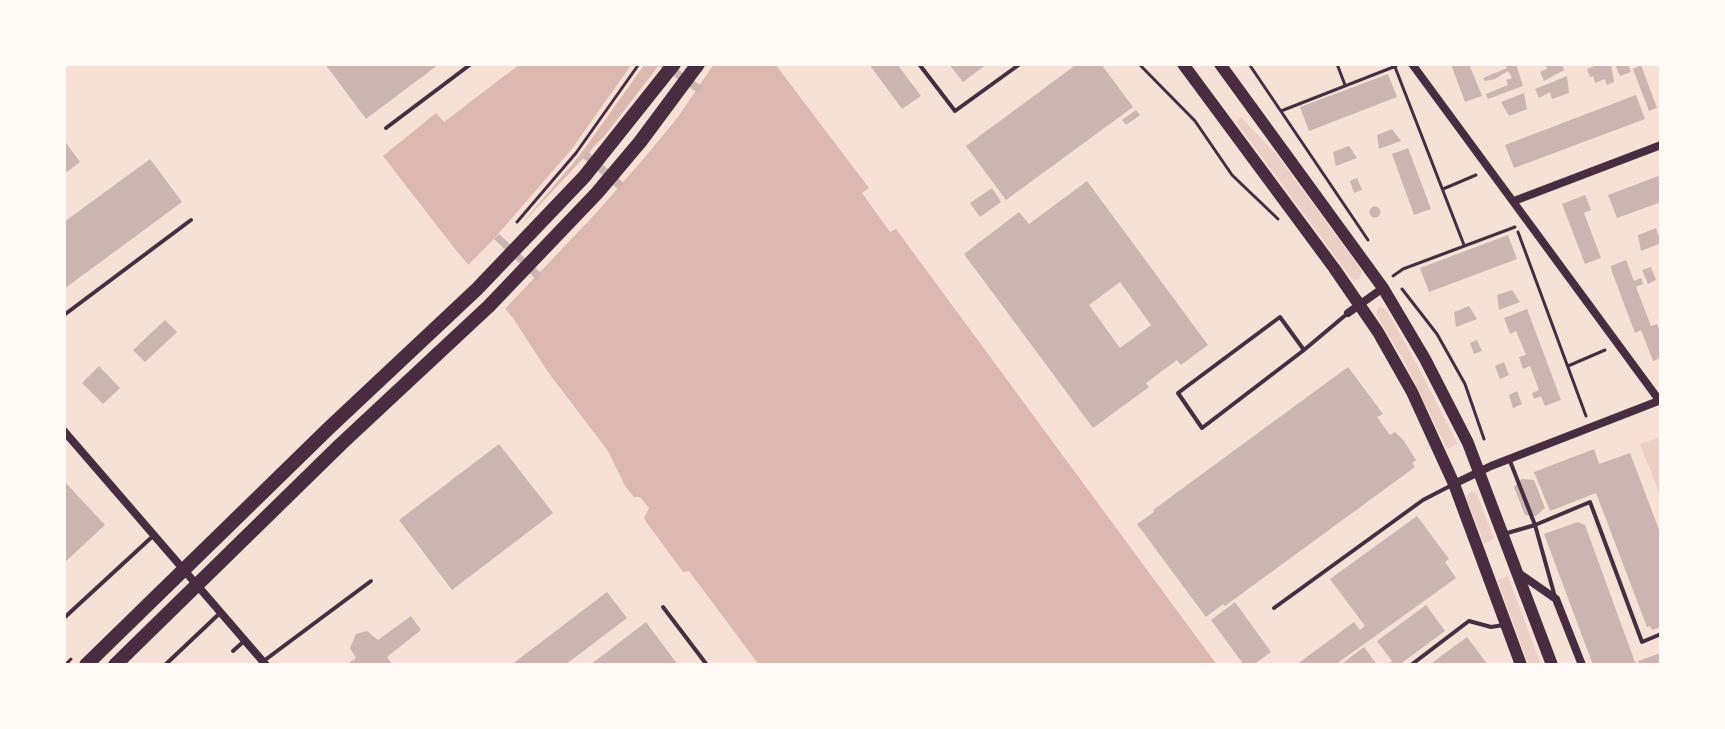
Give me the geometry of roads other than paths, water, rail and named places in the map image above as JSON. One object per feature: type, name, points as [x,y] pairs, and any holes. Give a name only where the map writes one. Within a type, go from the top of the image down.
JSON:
[{"type":"main road","points":[[81,660],[477,289],[584,177],[674,64]]},
{"type":"main road","points":[[115,665],[341,444],[489,306],[632,152],[698,64]]},
{"type":"main road","points":[[1183,64],[1359,304],[1412,392],[1454,484],[1521,665]]},
{"type":"main road","points":[[1220,64],[1383,288],[1425,359],[1468,443],[1552,665]]},
{"type":"street","points":[[1412,64],[1660,400],[1479,471],[1454,484]]},
{"type":"street","points":[[1514,201],[1661,145]]},
{"type":"street","points":[[1348,313],[1383,288]]},
{"type":"street","points":[[64,431],[264,663]]},
{"type":"street","points":[[1517,571],[1556,599],[1582,665]]},
{"type":"lane","points":[[386,128],[471,64]]},
{"type":"lane","points":[[919,64],[955,111],[1020,64]]},
{"type":"lane","points":[[64,315],[191,220]]},
{"type":"lane","points":[[1304,350],[1280,317],[1178,393],[1202,428],[1304,350],[1348,313]]},
{"type":"lane","points":[[1509,459],[1535,525],[1556,599]]},
{"type":"lane","points":[[1274,608],[1423,500],[1454,484]]},
{"type":"lane","points":[[1503,534],[1535,525],[1590,502],[1642,642],[1661,634]]},
{"type":"lane","points":[[64,618],[153,536]]},
{"type":"lane","points":[[264,663],[371,581]]},
{"type":"lane","points":[[663,607],[707,665]]},
{"type":"lane","points":[[165,665],[220,613]]},
{"type":"lane","points":[[1411,665],[1469,621],[1491,627],[1506,625]]},
{"type":"lane","points":[[233,651],[244,640]]}]
